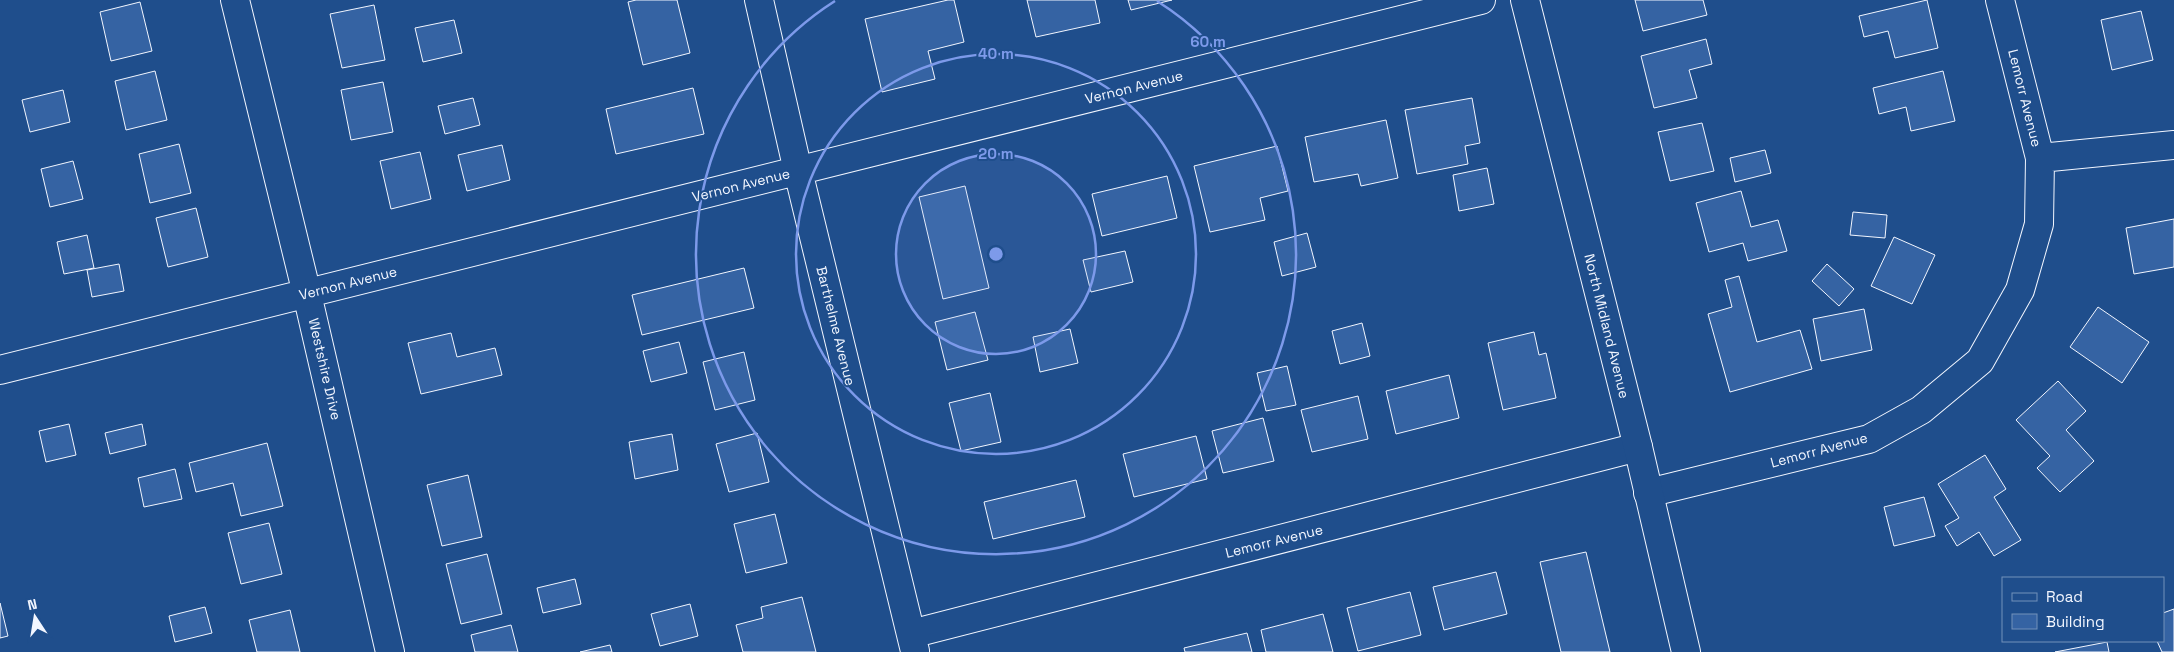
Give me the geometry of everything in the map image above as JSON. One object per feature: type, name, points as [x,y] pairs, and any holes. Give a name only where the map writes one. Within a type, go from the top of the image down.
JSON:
[{"type":"street","name":"Westshire Drive","points":[[235,0],[307,294],[390,652]]},
{"type":"street","name":"Barthelme Avenue","points":[[759,0],[798,171],[913,643]]},
{"type":"street","name":"Vernon Avenue","points":[[0,370],[1481,0]]},
{"type":"street","name":"North Midland Avenue","points":[[1525,0],[1638,447],[1686,652]]},
{"type":"street","name":"Lemorr Avenue","points":[[1648,493],[1869,439],[1921,410],[1980,361],[2020,290],[2039,224],[2040,158],[2000,0]]},
{"type":"street","points":[[2040,158],[2174,145]]},
{"type":"street","name":"Lemorr Avenue","points":[[913,643],[1638,447]]},
{"type":"building","points":[[636,0],[677,0],[690,53],[643,65],[628,2]]},
{"type":"building","points":[[954,0],[964,42],[928,51],[935,79],[882,92],[865,19]]},
{"type":"building","points":[[1027,0],[1095,0],[1100,23],[1036,37]]},
{"type":"building","points":[[1128,0],[1172,0],[1131,10]]},
{"type":"building","points":[[1635,0],[1703,0],[1707,15],[1643,31]]},
{"type":"building","points":[[1927,0],[1938,48],[1895,58],[1888,31],[1864,37],[1859,16]]},
{"type":"building","points":[[140,2],[152,51],[111,61],[100,12]]},
{"type":"building","points":[[374,5],[385,60],[342,68],[330,14]]},
{"type":"building","points":[[2141,11],[2153,60],[2112,70],[2101,20]]},
{"type":"building","points":[[454,20],[462,53],[423,62],[415,28]]},
{"type":"building","points":[[1706,39],[1712,64],[1689,70],[1697,98],[1654,108],[1641,56]]},
{"type":"building","points":[[155,71],[167,120],[126,130],[115,81]]},
{"type":"building","points":[[1943,71],[1955,121],[1911,131],[1906,107],[1879,114],[1873,88]]},
{"type":"building","points":[[383,82],[393,132],[351,140],[341,90]]},
{"type":"building","points":[[693,88],[704,134],[616,154],[606,109]]},
{"type":"building","points":[[63,90],[70,122],[30,132],[22,100]]},
{"type":"building","points":[[473,98],[480,125],[445,134],[438,106]]},
{"type":"building","points":[[1472,98],[1480,143],[1465,146],[1468,164],[1417,174],[1405,110]]},
{"type":"building","points":[[1386,120],[1398,178],[1361,186],[1358,174],[1314,182],[1305,137]]},
{"type":"building","points":[[1702,123],[1714,171],[1670,181],[1658,132]]},
{"type":"building","points":[[179,144],[191,193],[150,203],[139,154]]},
{"type":"building","points":[[502,145],[510,180],[467,191],[458,155]]},
{"type":"building","points":[[1277,146],[1288,191],[1260,198],[1265,220],[1210,232],[1194,166]]},
{"type":"building","points":[[1765,150],[1771,173],[1735,182],[1730,158]]},
{"type":"building","points":[[420,152],[431,199],[391,209],[380,161]]},
{"type":"building","points":[[73,161],[83,199],[50,207],[41,169]]},
{"type":"building","points":[[1487,168],[1494,204],[1459,211],[1453,175]]},
{"type":"building","points":[[1167,176],[1177,218],[1102,236],[1092,194]]},
{"type":"building","points":[[965,186],[989,288],[943,299],[919,197]]},
{"type":"building","points":[[1741,191],[1751,227],[1778,220],[1787,251],[1748,261],[1743,243],[1709,252],[1696,203]]},
{"type":"building","points":[[196,208],[208,257],[168,267],[156,218]]},
{"type":"building","points":[[1853,212],[1887,215],[1885,238],[1850,235]]},
{"type":"building","points":[[2174,219],[2174,267],[2134,274],[2126,228]]},
{"type":"building","points":[[1307,233],[1316,267],[1282,276],[1274,242]]},
{"type":"building","points":[[87,235],[94,268],[64,274],[57,242]]},
{"type":"building","points":[[1894,237],[1935,255],[1912,304],[1871,286]]},
{"type":"building","points":[[1125,251],[1133,282],[1091,292],[1083,260]]},
{"type":"building","points":[[119,264],[124,291],[92,297],[87,270]]},
{"type":"building","points":[[1827,264],[1854,289],[1839,306],[1812,281]]},
{"type":"building","points":[[744,268],[754,308],[642,335],[632,295]]},
{"type":"building","points":[[1739,276],[1757,342],[1800,330],[1812,369],[1730,392],[1708,314],[1732,307],[1725,280]]},
{"type":"building","points":[[2098,307],[2149,342],[2122,383],[2070,347]]},
{"type":"building","points":[[1864,309],[1872,350],[1821,361],[1813,319]]},
{"type":"building","points":[[975,312],[988,360],[947,370],[935,322]]},
{"type":"building","points":[[1362,323],[1370,356],[1340,364],[1332,331]]},
{"type":"building","points":[[1070,329],[1078,363],[1040,372],[1033,337]]},
{"type":"building","points":[[1534,332],[1539,355],[1546,353],[1556,398],[1503,410],[1488,343]]},
{"type":"building","points":[[451,333],[457,357],[495,348],[502,375],[421,394],[408,343]]},
{"type":"building","points":[[679,342],[687,373],[651,382],[643,351]]},
{"type":"building","points":[[744,352],[755,400],[715,410],[703,362]]},
{"type":"building","points":[[1287,366],[1296,405],[1266,411],[1257,373]]},
{"type":"building","points":[[1449,375],[1459,418],[1396,434],[1386,391]]},
{"type":"building","points":[[2058,381],[2086,411],[2066,430],[2094,461],[2060,492],[2037,468],[2050,456],[2016,420]]},
{"type":"building","points":[[990,393],[1001,442],[961,451],[949,403]]},
{"type":"building","points":[[1358,396],[1368,439],[1312,452],[1301,410]]},
{"type":"building","points":[[1263,418],[1274,461],[1223,473],[1212,431]]},
{"type":"building","points":[[69,424],[76,455],[46,462],[39,431]]},
{"type":"building","points":[[142,424],[146,445],[110,454],[105,433]]},
{"type":"building","points":[[757,433],[769,482],[729,492],[716,444]]},
{"type":"building","points":[[672,434],[678,470],[635,479],[629,442]]},
{"type":"building","points":[[1196,436],[1207,479],[1134,497],[1123,454]]},
{"type":"building","points":[[267,443],[283,506],[241,516],[233,483],[196,492],[189,463]]},
{"type":"building","points":[[1985,455],[2006,489],[1994,497],[2021,540],[1994,556],[1979,532],[1957,546],[1945,526],[1959,518],[1938,484]]},
{"type":"building","points":[[175,469],[182,499],[144,507],[138,478]]},
{"type":"building","points":[[468,475],[482,537],[442,546],[427,485]]},
{"type":"building","points":[[1076,480],[1085,517],[993,539],[984,502]]},
{"type":"building","points":[[1924,497],[1935,536],[1894,546],[1884,507]]},
{"type":"building","points":[[775,514],[787,563],[746,573],[734,524]]},
{"type":"building","points":[[269,523],[282,574],[241,584],[228,533]]},
{"type":"building","points":[[1586,552],[1610,652],[1561,652],[1540,562]]},
{"type":"building","points":[[487,554],[502,614],[461,624],[446,564]]},
{"type":"building","points":[[1496,572],[1507,614],[1444,630],[1433,587]]},
{"type":"building","points":[[575,579],[581,604],[543,613],[537,588]]},
{"type":"building","points":[[1410,592],[1421,635],[1358,651],[1347,608]]},
{"type":"building","points":[[802,597],[816,652],[743,652],[736,625],[763,618],[761,607]]},
{"type":"building","points":[[0,603],[8,636],[0,638]]},
{"type":"building","points":[[690,604],[698,636],[660,646],[651,614]]},
{"type":"building","points":[[205,607],[212,633],[175,642],[169,616]]},
{"type":"building","points":[[2174,609],[2174,652],[2162,652],[2157,642],[2164,642],[2164,613]]},
{"type":"building","points":[[290,610],[300,652],[257,652],[249,620]]},
{"type":"building","points":[[1323,614],[1333,652],[1266,652],[1261,630]]},
{"type":"building","points":[[511,625],[518,652],[475,652],[471,635]]},
{"type":"building","points":[[1247,633],[1252,652],[1185,652],[1184,648]]},
{"type":"building","points":[[2107,642],[2109,652],[2055,652]]},
{"type":"building","points":[[610,645],[612,652],[580,652]]}]
